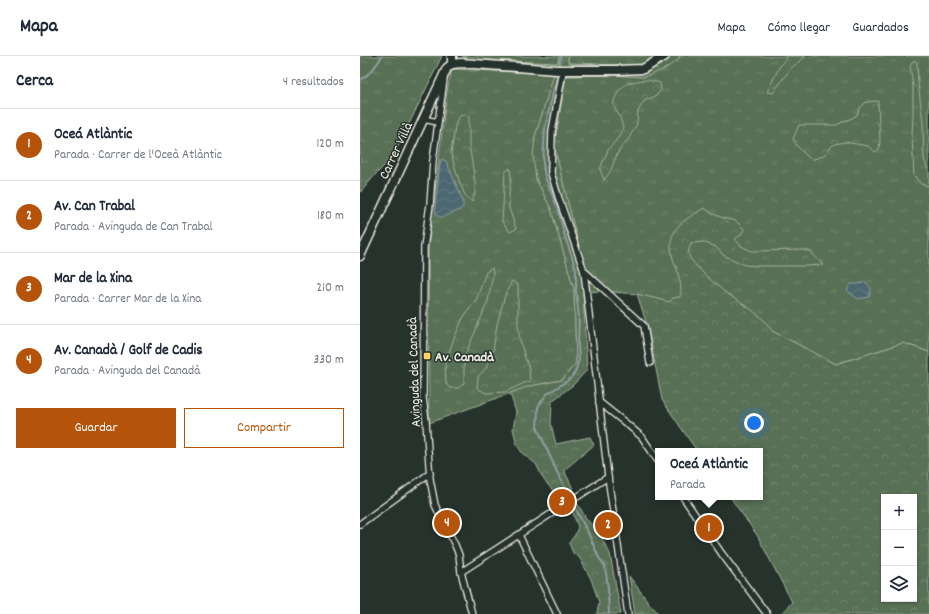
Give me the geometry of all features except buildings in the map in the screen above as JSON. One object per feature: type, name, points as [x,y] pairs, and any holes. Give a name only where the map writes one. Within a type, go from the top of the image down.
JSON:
[{"type":"street","points":[[452,60],[461,63],[561,70],[617,70],[643,69],[665,56]]},
{"type":"street","name":"Carrer Villà","points":[[360,256],[452,60]]},
{"type":"street","points":[[561,70],[552,131],[551,173],[558,199],[584,271],[608,477],[628,614]]},
{"type":"street","name":"Avinguda del Canadà","points":[[445,73],[433,160],[430,204],[424,247],[423,398],[430,473],[435,505],[459,555],[461,572],[472,614]]},
{"type":"street","points":[[424,119],[438,122]]},
{"type":"street","points":[[584,271],[644,326],[650,363]]},
{"type":"street","points":[[599,402],[642,437],[655,456]]},
{"type":"street","points":[[360,524],[430,473]]},
{"type":"street","points":[[461,572],[608,477]]},
{"type":"street","points":[[685,500],[766,614]]},
{"type":"street","points":[[519,535],[558,614]]},
{"type":"green space","points":[[360,56],[442,56],[393,157],[360,193]]},
{"type":"green space","points":[[462,56],[559,56],[558,63],[469,59]]},
{"type":"green space","points":[[559,56],[568,56],[568,63],[639,66],[650,61],[656,56],[680,56],[678,60],[663,70],[644,77],[614,75],[566,76],[554,146],[590,292],[583,292],[587,370],[573,385],[552,401],[551,424],[556,444],[590,437],[594,445],[564,470],[574,491],[561,500],[544,480],[536,464],[523,454],[517,445],[513,429],[516,412],[510,393],[530,386],[562,380],[576,363],[574,289],[551,209],[536,179],[533,156],[535,137],[554,74],[501,71],[502,60],[557,63]]},
{"type":"green space","points":[[568,56],[656,56],[650,61],[639,66],[568,63]]},
{"type":"green space","points":[[680,56],[929,56],[929,352],[903,343],[836,364],[772,331],[637,294],[600,291],[590,292],[554,146],[566,76],[614,75],[644,77],[678,60]]},
{"type":"green space","points":[[788,56],[806,56],[791,68],[773,93],[767,92],[779,68]]},
{"type":"green space","points":[[914,60],[917,63],[923,123],[924,159],[929,172],[929,186],[921,184],[914,176],[912,135],[913,86],[910,66]]},
{"type":"green space","points":[[452,69],[555,74],[535,137],[536,179],[551,209],[574,289],[576,363],[562,380],[530,386],[429,423],[428,248],[447,91]]},
{"type":"green space","points":[[648,80],[660,83],[661,90],[656,96],[644,101],[638,111],[637,124],[629,138],[618,152],[610,172],[604,180],[600,169],[608,150],[618,138],[623,128],[620,117],[613,105],[615,98],[624,85]]},
{"type":"green space","points":[[878,101],[880,140],[879,150],[875,152],[868,146],[845,142],[834,144],[823,156],[811,160],[797,146],[793,139],[799,125],[836,125],[857,115],[860,108],[866,102]]},
{"type":"green space","points":[[465,114],[469,116],[469,144],[475,182],[475,194],[472,202],[465,195],[451,154],[455,126],[458,117]]},
{"type":"green space","points":[[510,168],[511,178],[509,208],[516,229],[510,232],[502,222],[505,172]]},
{"type":"green space","points":[[704,208],[713,214],[736,221],[744,229],[741,235],[735,239],[741,246],[752,251],[804,250],[811,252],[823,265],[745,265],[723,255],[716,247],[703,242],[691,243],[688,253],[691,260],[706,276],[726,293],[752,310],[765,321],[772,331],[836,364],[903,343],[929,352],[929,614],[781,614],[792,602],[757,535],[732,500],[763,500],[763,448],[695,448],[662,400],[648,328],[637,294],[670,302],[673,298],[680,297],[681,290],[678,273],[672,255],[671,246],[674,231]]},
{"type":"green space","points":[[492,268],[493,274],[488,301],[464,358],[464,383],[459,388],[450,388],[446,384],[445,364],[453,341],[463,318],[477,298],[486,272]]},
{"type":"green space","points":[[512,281],[518,285],[518,326],[520,340],[529,368],[530,381],[505,392],[486,393],[477,388],[478,377],[486,368],[493,351],[497,325],[505,295]]},
{"type":"green space","points":[[577,503],[586,518],[601,537],[610,554],[621,614],[597,614],[599,602],[591,579],[579,557],[573,553],[569,543],[575,535],[578,527],[571,508]]},
{"type":"green space","points":[[629,576],[649,603],[659,614],[635,614]]},
{"type":"water","points":[[442,159],[446,161],[463,201],[463,207],[460,210],[443,217],[439,217],[436,215],[435,207],[440,163]]},
{"type":"water","points":[[865,282],[871,289],[869,297],[858,299],[847,290],[851,284]]},
{"type":"waterway","points":[[360,80],[372,70],[382,56]]},
{"type":"waterway","points":[[559,68],[561,56]]},
{"type":"waterway","points":[[558,72],[545,127],[543,164],[545,177],[558,209],[565,237],[576,270],[576,290],[579,318],[579,360],[575,372],[571,378],[547,394],[541,402],[538,407],[537,427],[599,558],[605,566],[609,614]]},
{"type":"place","name":"Av. Canadà","points":[[427,356]]},
{"type":"place","name":"Mar de la Xina","points":[[562,502]]},
{"type":"place","name":"Av. Canadà / Golf de Cadis","points":[[447,523]]},
{"type":"place","name":"Av. Can Trabal","points":[[608,525]]},
{"type":"place","name":"Oceá Atlàntic","points":[[709,528]]}]
